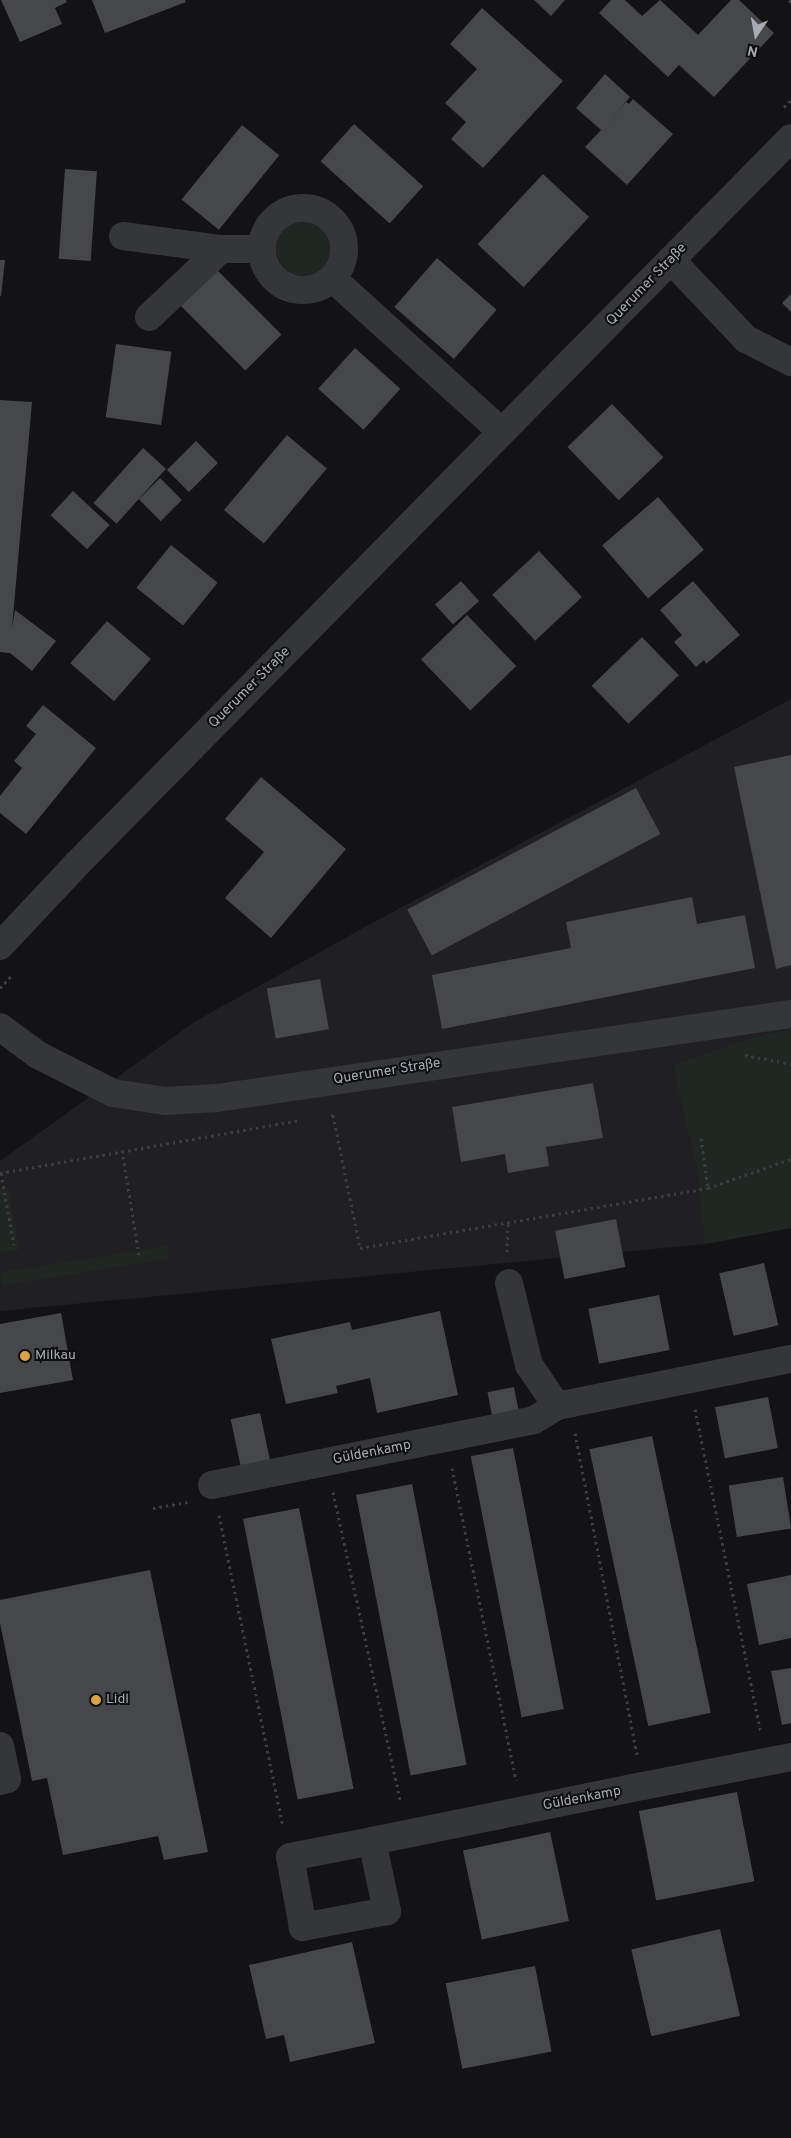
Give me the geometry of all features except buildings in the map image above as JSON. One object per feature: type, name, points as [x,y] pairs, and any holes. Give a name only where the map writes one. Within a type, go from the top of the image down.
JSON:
[{"type":"street","name":"Querumer Straße","points":[[0,946],[77,864],[791,138]]},
{"type":"street","points":[[292,209],[318,211],[330,218],[343,241],[340,267],[332,278],[307,290],[287,286],[270,274],[261,249],[267,230],[280,215],[292,209]]},
{"type":"street","points":[[122,236],[221,249],[261,249]]},
{"type":"street","points":[[149,317],[221,249]]},
{"type":"street","points":[[671,260],[746,339],[791,362]]},
{"type":"street","points":[[332,278],[502,432]]},
{"type":"street","name":"Querumer Straße","points":[[0,1027],[45,1059],[112,1093],[166,1101],[216,1098],[791,1014]]},
{"type":"street","points":[[509,1283],[528,1366],[563,1405]]},
{"type":"street","name":"Güldenkamp","points":[[212,1485],[534,1420],[563,1405],[791,1359]]},
{"type":"street","points":[[0,1746],[7,1779],[0,1781]]},
{"type":"street","name":"Güldenkamp","points":[[290,1858],[779,1759]]},
{"type":"street","points":[[290,1858],[303,1927],[387,1911],[372,1841]]},
{"type":"path","points":[[324,1116],[333,1115],[360,1248],[708,1188],[791,1159]]},
{"type":"path","points":[[14,1244],[1,1173],[122,1150],[304,1120]]},
{"type":"path","points":[[701,1138],[708,1188]]},
{"type":"path","points":[[122,1150],[138,1255]]},
{"type":"path","points":[[689,1380],[779,1759]]},
{"type":"path","points":[[563,1405],[643,1786]]},
{"type":"path","points":[[446,1439],[522,1811]]},
{"type":"path","points":[[326,1462],[408,1834]]},
{"type":"path","points":[[212,1485],[290,1858]]},
{"type":"shaded area","points":[[298,222],[308,222],[318,226],[326,234],[330,249],[326,264],[318,272],[308,276],[298,276],[288,272],[280,264],[276,254],[276,244],[280,234],[288,226]]},
{"type":"shaded area","points":[[791,699],[791,1228],[705,1244],[0,1311],[0,1161],[194,1022],[374,922]]},
{"type":"shaded area","points":[[791,1030],[791,1228],[705,1244],[698,1174],[673,1065],[761,1035]]},
{"type":"shaded area","points":[[8,1188],[19,1250],[0,1253],[0,1189]]},
{"type":"shaded area","points":[[167,1246],[169,1259],[2,1285],[0,1272]]},
{"type":"place","name":"Milkau","points":[[25,1356]]},
{"type":"place","name":"Lidl","points":[[96,1700]]}]
